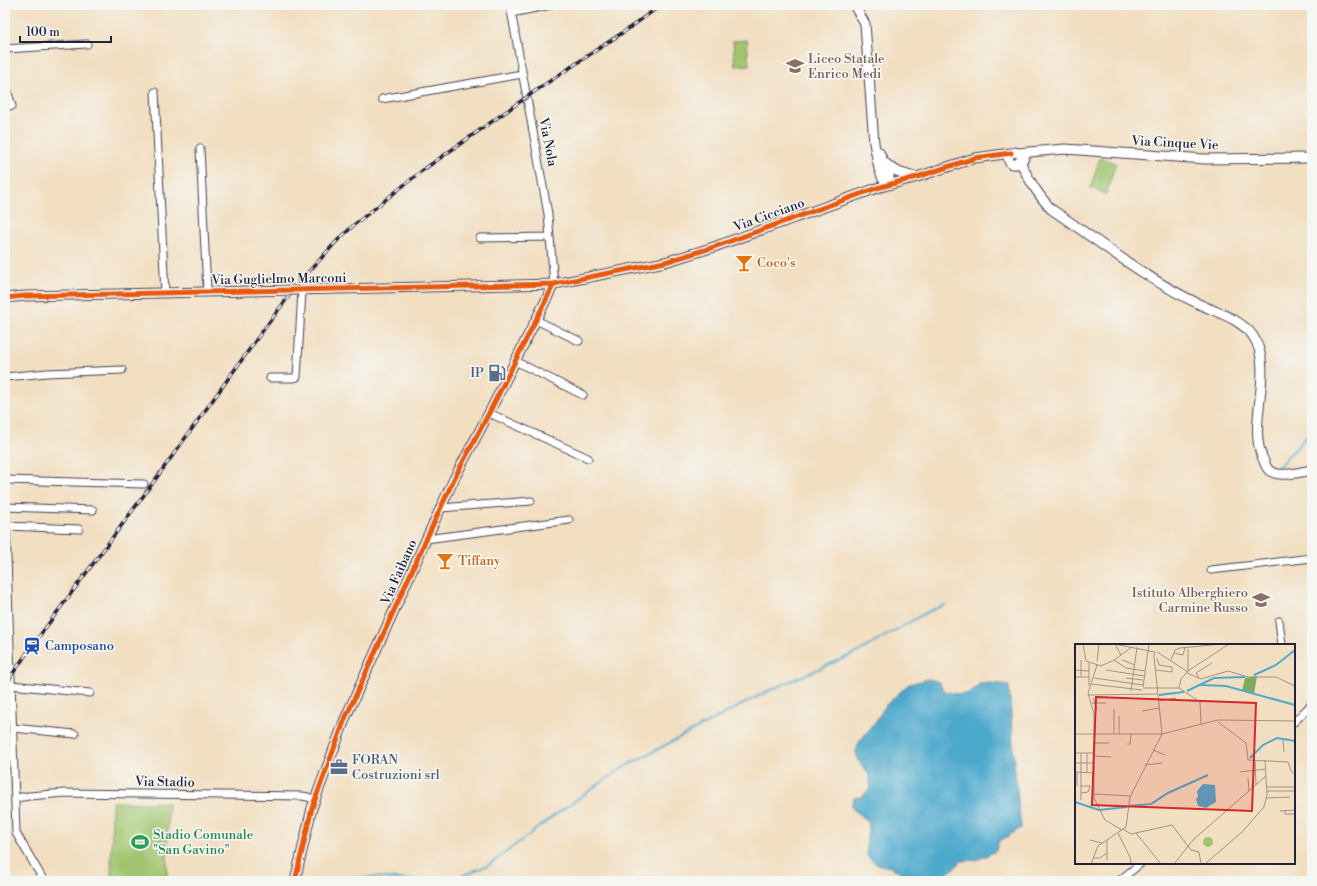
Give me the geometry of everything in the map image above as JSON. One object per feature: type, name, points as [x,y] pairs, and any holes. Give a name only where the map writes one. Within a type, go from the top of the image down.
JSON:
[{"type":"street","name":"Via Nola","points":[[510,5],[543,178],[548,214],[554,284]]},
{"type":"street","points":[[511,13],[551,5]]},
{"type":"street","points":[[854,5],[865,24],[874,143],[881,165],[889,175],[889,184]]},
{"type":"street","points":[[5,49],[87,44]]},
{"type":"street","points":[[382,100],[522,74]]},
{"type":"street","points":[[5,83],[12,106]]},
{"type":"street","points":[[155,92],[165,293]]},
{"type":"street","points":[[200,148],[207,291]]},
{"type":"street","name":"Via Cinque Vie","points":[[1015,159],[1036,151],[1065,149],[1205,160],[1312,158]]},
{"type":"street","name":"Via Cicciano","points":[[554,284],[665,262],[711,248],[877,188],[916,178],[960,162],[988,156],[1015,159]]},
{"type":"street","points":[[1015,159],[1051,209],[1180,296],[1229,318],[1244,327],[1252,336],[1257,345],[1261,358],[1258,437],[1260,454],[1266,466],[1271,471],[1280,474],[1312,470]]},
{"type":"street","points":[[881,165],[891,168],[899,173],[916,178]]},
{"type":"street","points":[[877,188],[881,165]]},
{"type":"street","points":[[480,238],[550,237]]},
{"type":"street","name":"Via Guglielmo Marconi","points":[[5,298],[25,296],[207,291],[302,291],[554,284]]},
{"type":"street","name":"Via Faibano","points":[[295,881],[312,808],[345,719],[440,508],[554,284]]},
{"type":"street","points":[[270,378],[297,377],[302,291]]},
{"type":"street","points":[[536,320],[579,341]]},
{"type":"street","points":[[515,362],[583,395]]},
{"type":"street","points":[[5,376],[122,370]]},
{"type":"street","points":[[489,413],[588,458]]},
{"type":"street","points":[[5,480],[144,484]]},
{"type":"street","points":[[5,497],[7,620],[12,685],[16,833],[44,881]]},
{"type":"street","points":[[440,508],[531,501]]},
{"type":"street","points":[[5,507],[93,510]]},
{"type":"street","points":[[426,539],[569,520]]},
{"type":"street","points":[[6,526],[79,528]]},
{"type":"street","points":[[1211,570],[1312,558]]},
{"type":"street","points":[[1279,621],[1282,644]]},
{"type":"street","points":[[12,685],[90,693]]},
{"type":"street","points":[[1295,721],[1312,704]]},
{"type":"street","points":[[13,728],[75,734]]},
{"type":"street","name":"Via Stadio","points":[[15,798],[65,793],[302,796],[315,800]]},
{"type":"street","points":[[1119,881],[1140,864]]},
{"type":"green space","points":[[747,40],[749,65],[735,66],[733,41]]},
{"type":"green space","points":[[1100,158],[1116,163],[1106,194],[1090,188]]},
{"type":"green space","name":"Stadio Comunale \"San Gavino\"","points":[[112,802],[168,803],[167,881],[111,881]]},
{"type":"water","points":[[929,679],[939,682],[944,691],[959,694],[971,692],[979,684],[991,683],[1009,685],[1015,773],[1021,828],[998,842],[996,851],[977,860],[962,861],[941,877],[923,877],[902,873],[890,867],[876,864],[867,856],[866,846],[869,823],[851,807],[854,798],[862,797],[871,787],[868,773],[859,762],[856,752],[859,742],[876,721],[886,705],[909,684]]},
{"type":"waterway","points":[[1277,468],[1312,431]]},
{"type":"waterway","points":[[442,881],[448,881],[489,865],[552,817],[622,768],[770,690],[858,652],[927,612],[945,605]]},
{"type":"waterway","points":[[340,881],[373,877],[421,881]]},
{"type":"railway","points":[[5,689],[11,676],[32,646],[147,491],[264,329],[301,280],[337,241],[355,224],[423,170],[661,5]]},
{"type":"cycle path","points":[[5,298],[25,296],[554,284],[665,262],[711,248],[877,188],[975,158],[1011,153]]},
{"type":"cycle path","points":[[295,881],[312,808],[345,719],[454,479],[554,284]]},
{"type":"place","name":"Liceo Statale Enrico Medi","points":[[795,66]]},
{"type":"place","name":"Coco's","points":[[744,263]]},
{"type":"place","name":"IP","points":[[497,373]]},
{"type":"place","name":"Tiffany","points":[[445,561]]},
{"type":"place","name":"Istituto Alberghiero Carmine Russo","points":[[1261,600]]},
{"type":"place","name":"Camposano","points":[[32,646]]},
{"type":"place","name":"FORAN Costruzioni srl","points":[[339,767]]},
{"type":"place","name":"Stadio Comunale \"San Gavino\"","points":[[140,842]]}]
